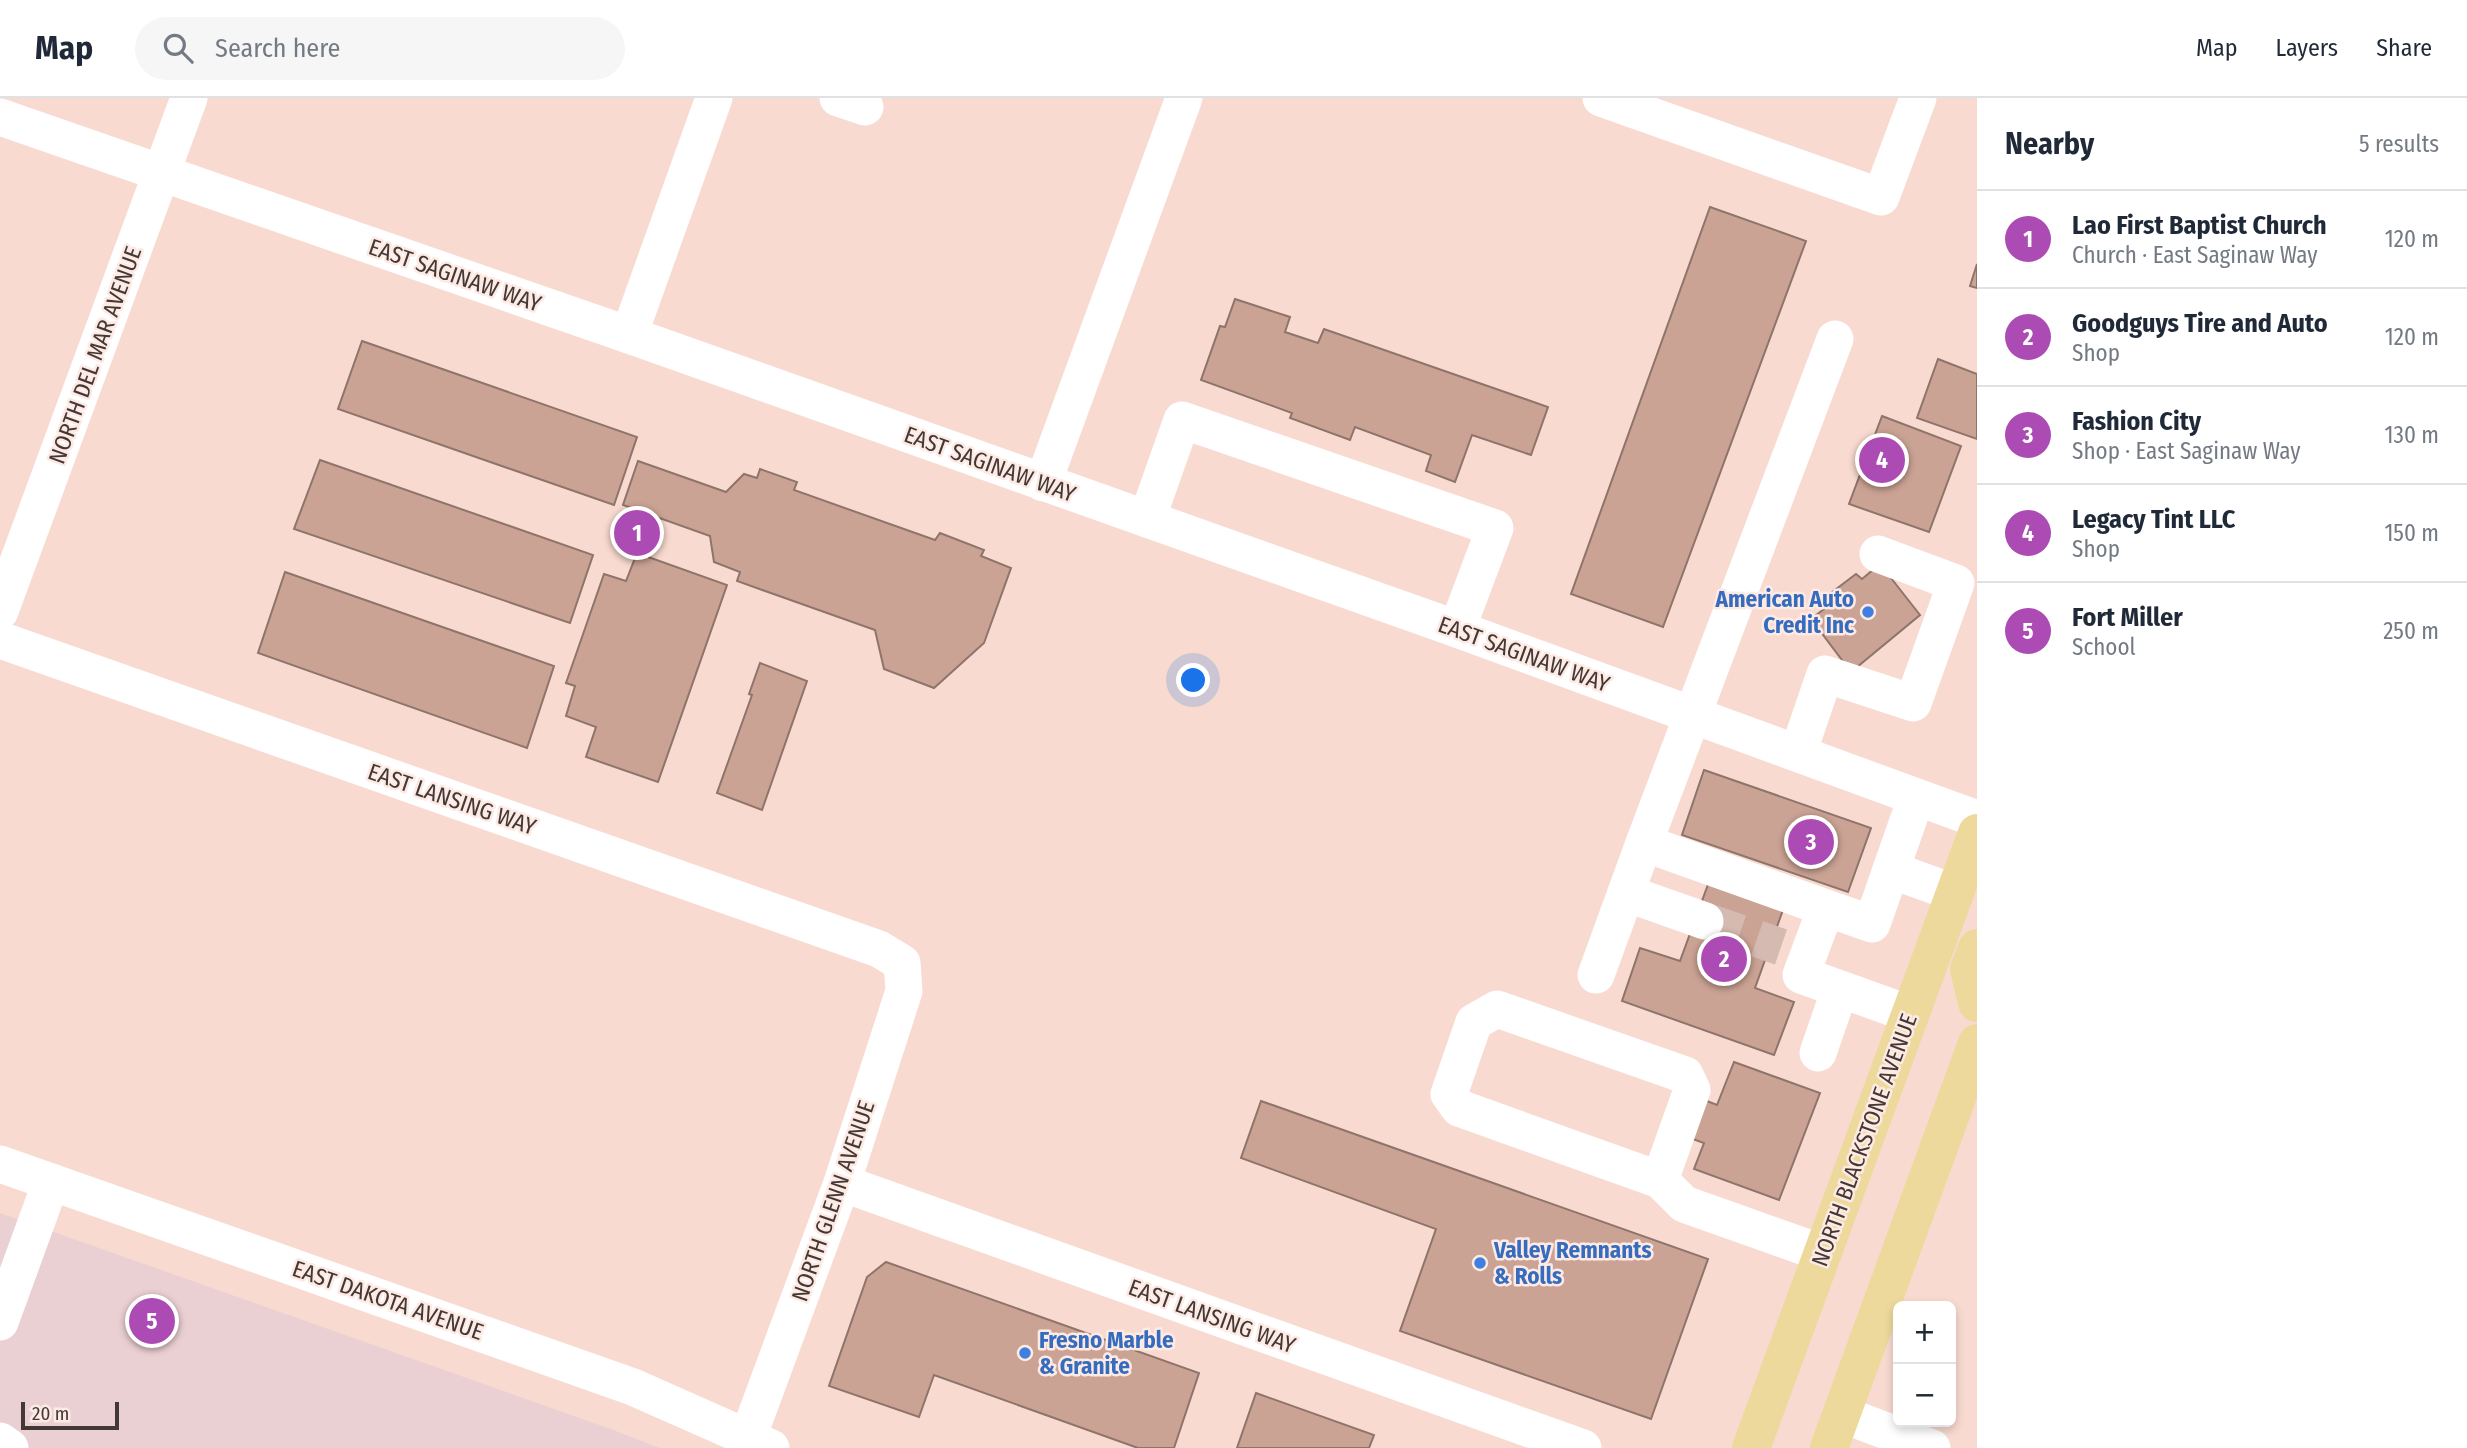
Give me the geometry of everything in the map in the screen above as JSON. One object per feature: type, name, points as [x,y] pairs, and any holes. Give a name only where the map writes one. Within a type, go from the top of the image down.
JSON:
[{"type":"main road","name":"NORTH BLACKSTONE AVENUE","points":[[1751,1448],[1977,832]]},
{"type":"main road","points":[[1977,948],[1969,969],[1977,1003]]},
{"type":"main road","points":[[1835,1431],[1977,1043]]},
{"type":"street","name":"NORTH DEL MAR AVENUE","points":[[0,611],[189,98]]},
{"type":"street","points":[[628,335],[714,98]]},
{"type":"street","points":[[1043,483],[1184,98]]},
{"type":"street","points":[[1601,98],[1881,197],[1918,98]]},
{"type":"street","name":"EAST SAGINAW WAY","points":[[0,117],[628,335],[1457,629],[1977,819]]},
{"type":"street","points":[[1596,975],[1835,340]]},
{"type":"street","points":[[1147,519],[1182,420],[1495,528],[1457,629]]},
{"type":"street","points":[[1798,753],[1825,674],[1913,703],[1956,583],[1878,554]]},
{"type":"street","name":"EAST LANSING WAY","points":[[0,640],[866,944],[902,963]]},
{"type":"street","points":[[1644,843],[1872,924],[1916,798]]},
{"type":"street","points":[[1891,870],[1955,893]]},
{"type":"street","points":[[1626,893],[1704,921]]},
{"type":"street","points":[[1826,908],[1795,952],[1801,975],[1910,1014]]},
{"type":"street","name":"NORTH GLENN AVENUE","points":[[760,1442],[904,991],[902,963]]},
{"type":"street","points":[[1818,1053],[1840,989]]},
{"type":"street","points":[[1660,1180],[1692,1090],[1685,1075],[1497,1009],[1474,1022],[1449,1094],[1459,1108],[1660,1180],[1684,1204],[1822,1253]]},
{"type":"street","name":"EAST DAKOTA AVENUE","points":[[0,1164],[633,1387],[760,1442]]},
{"type":"street","points":[[0,1322],[51,1182]]},
{"type":"street","name":"EAST LANSING WAY","points":[[842,1183],[1583,1448]]},
{"type":"street","points":[[1835,1431],[1932,1448]]},
{"type":"street","points":[[0,1441],[10,1448]]},
{"type":"shaded area","points":[[0,1213],[608,1428],[660,1448],[0,1448]]},
{"type":"building","points":[[1710,207],[1806,241],[1663,627],[1571,594]]},
{"type":"building","points":[[1977,264],[1977,288],[1970,286]]},
{"type":"building","points":[[1235,299],[1290,317],[1285,332],[1318,343],[1324,329],[1548,407],[1531,455],[1472,435],[1455,482],[1426,471],[1431,455],[1355,427],[1350,440],[1290,418],[1292,413],[1201,380],[1220,326],[1225,327]]},
{"type":"building","points":[[362,341],[637,437],[614,505],[338,409]]},
{"type":"building","points":[[1938,359],[1977,374],[1977,439],[1917,418]]},
{"type":"building","points":[[1882,416],[1961,446],[1929,532],[1849,504]]},
{"type":"building","points":[[320,460],[593,555],[570,623],[294,529]]},
{"type":"building","points":[[638,461],[726,492],[744,474],[757,478],[760,469],[797,482],[794,490],[935,540],[940,533],[984,550],[981,556],[1011,568],[984,643],[934,688],[884,669],[875,630],[737,581],[740,572],[714,562],[710,536],[623,505]]},
{"type":"building","points":[[637,553],[727,585],[658,782],[586,757],[596,727],[566,716],[575,686],[566,683],[604,574],[626,581]]},
{"type":"building","points":[[1880,564],[1920,615],[1851,672],[1811,619],[1828,606],[1823,599],[1856,574],[1862,579]]},
{"type":"building","points":[[285,572],[554,666],[527,748],[258,653]]},
{"type":"building","points":[[760,663],[807,681],[762,810],[717,793],[752,695],[749,694]]},
{"type":"building","points":[[1704,770],[1871,828],[1848,892],[1682,835]]},
{"type":"building","points":[[1710,879],[1784,907],[1755,988],[1794,1002],[1774,1055],[1622,1001],[1640,948],[1680,961]]},
{"type":"building","points":[[1734,1062],[1820,1093],[1779,1200],[1694,1169],[1704,1143],[1687,1137],[1702,1099],[1717,1105]]},
{"type":"building","points":[[1261,1101],[1708,1259],[1651,1419],[1400,1331],[1436,1229],[1241,1158]]},
{"type":"building","points":[[886,1262],[1199,1373],[1174,1448],[1138,1448],[934,1375],[919,1417],[829,1386],[867,1277]]},
{"type":"building","points":[[1256,1393],[1374,1435],[1369,1448],[1237,1448]]},
{"type":"tunnel","points":[[1705,921],[1781,947]]},
{"type":"place","name":"Legacy Tint LLC","points":[[1882,460]]},
{"type":"place","name":"Lao First Baptist Church","points":[[637,533]]},
{"type":"place","name":"American Auto Credit Inc","points":[[1868,612]]},
{"type":"place","name":"Fashion City","points":[[1811,842]]},
{"type":"place","name":"Goodguys Tire and Auto","points":[[1724,959]]},
{"type":"place","name":"Valley Remnants & Rolls","points":[[1480,1263]]},
{"type":"place","name":"Fort Miller","points":[[152,1321]]},
{"type":"place","name":"Fresno Marble & Granite","points":[[1025,1353]]}]
